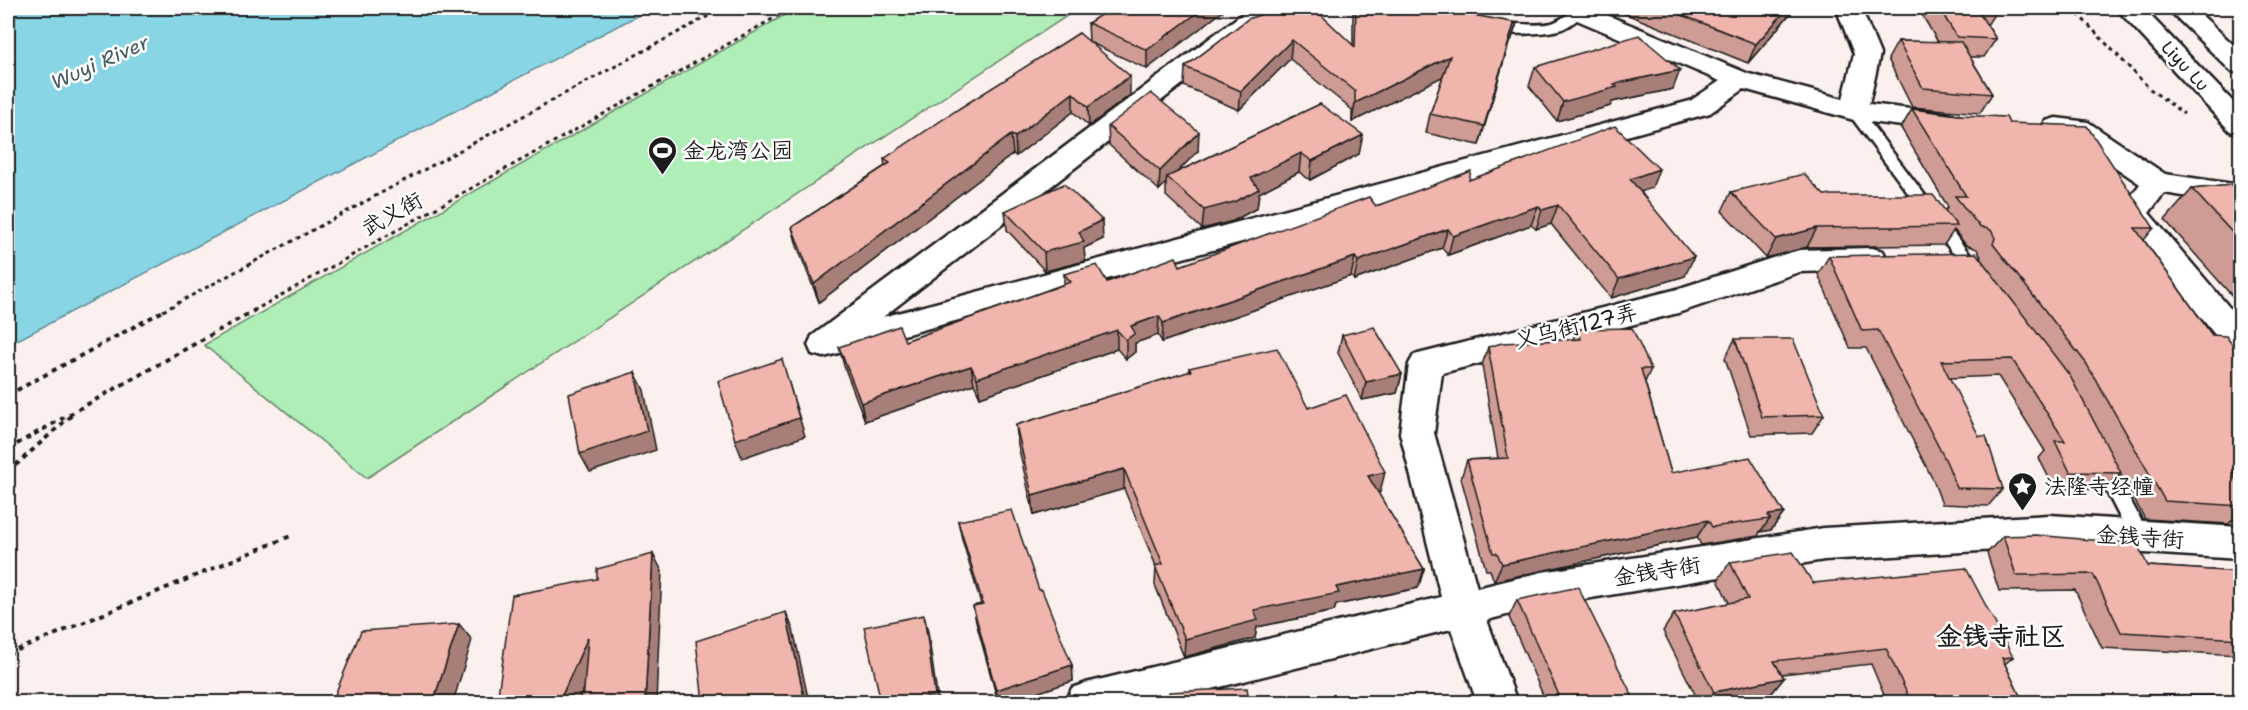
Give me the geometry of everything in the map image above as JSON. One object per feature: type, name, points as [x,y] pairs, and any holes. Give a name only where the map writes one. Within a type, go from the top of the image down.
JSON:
[{"type":"street","points":[[1266,8],[824,345],[1700,107],[1740,80]]},
{"type":"street","points":[[1849,8],[1867,54],[1854,111]]},
{"type":"street","name":"Liyu Lu","points":[[2129,8],[2241,125]]},
{"type":"street","points":[[2180,8],[2241,65]]},
{"type":"street","points":[[1579,10],[1740,80],[1854,111],[1946,123],[1979,124]]},
{"type":"street","points":[[2034,126],[2078,128],[2157,182],[2241,195]]},
{"type":"street","points":[[2157,182],[2133,214],[2241,342]]},
{"type":"street","name":"义乌街127弄","points":[[1497,702],[1464,609],[1417,432],[1426,364],[1678,301],[1797,261],[1964,258]]},
{"type":"street","name":"金钱寺街","points":[[1086,702],[1542,589],[1824,544],[2049,531],[2241,543]]},
{"type":"lane","points":[[1483,25],[1494,28],[1534,30],[1558,26],[1579,10]]},
{"type":"lane","points":[[1854,111],[1985,285]]},
{"type":"lane","points":[[2093,447],[2140,537]]},
{"type":"path","points":[[8,395],[723,8]]},
{"type":"path","name":"武义街","points":[[8,449],[792,8]]},
{"type":"path","points":[[2072,8],[2150,89],[2186,116]]},
{"type":"path","points":[[8,472],[82,407]]},
{"type":"path","points":[[8,654],[293,535]]},
{"type":"green space","name":"金龙湾公园","points":[[797,8],[1079,8],[367,478],[204,345]]},
{"type":"water","name":"Wuyi River","points":[[8,8],[652,8],[8,345]]},
{"type":"building","points":[[1111,8],[1204,8],[1147,50],[1088,23]]},
{"type":"building","points":[[1279,8],[1314,8],[1355,47],[1356,8],[1449,8],[1456,12],[1517,23],[1514,24],[1484,126],[1430,114],[1450,56],[1355,103],[1355,91],[1292,40],[1241,91],[1185,67],[1248,19]]},
{"type":"building","points":[[1664,8],[1788,8],[1756,44]]},
{"type":"building","points":[[1939,8],[1976,8],[1996,39],[1957,37]]},
{"type":"building","points":[[1079,33],[1130,76],[1088,107],[1073,93],[1015,137],[1011,135],[814,284],[792,227],[890,163],[884,159]]},
{"type":"building","points":[[1639,35],[1680,70],[1614,84],[1617,87],[1563,102],[1535,67]]},
{"type":"building","points":[[1898,41],[1961,42],[1992,94],[1923,88]]},
{"type":"building","points":[[1151,93],[1199,132],[1160,171],[1108,126]]},
{"type":"building","points":[[1320,104],[1363,135],[1312,161],[1301,153],[1251,178],[1259,189],[1234,202],[1204,210],[1167,177]]},
{"type":"building","points":[[1912,109],[1958,115],[2006,117],[2009,123],[2087,126],[2154,228],[2135,228],[2212,335],[2226,336],[2241,357],[2241,468],[2232,473],[2241,489],[2241,506],[2165,501],[2086,363],[1993,244],[1995,238],[1991,230],[1979,226],[1955,196],[1966,196]]},
{"type":"building","points":[[1615,126],[1659,169],[1630,179],[1694,257],[1619,279],[1558,205],[1542,210],[1538,206],[1453,236],[1448,229],[1358,261],[1355,257],[1163,323],[1159,316],[1131,326],[1135,333],[1126,340],[1117,330],[977,378],[971,366],[861,403],[839,347],[899,326],[905,341],[1071,282],[1064,274],[1097,265],[1107,282],[1176,257],[1180,266],[1369,197],[1376,206],[1471,171],[1469,180]]},
{"type":"building","points":[[1804,174],[1824,195],[1933,195],[1957,226],[1817,228],[1776,239],[1731,192]]},
{"type":"building","points":[[1064,184],[1102,220],[1079,232],[1084,242],[1044,252],[1005,211]]},
{"type":"building","points":[[2241,184],[2241,242],[2192,189]]},
{"type":"building","points":[[1976,253],[2070,376],[2121,473],[2070,472],[2055,441],[2065,441],[2012,359],[1941,361],[1979,436],[1986,436],[2003,489],[1957,488],[1947,463],[1878,330],[1862,331],[1829,256]]},
{"type":"building","points":[[1374,327],[1402,374],[1366,382],[1342,335]]},
{"type":"building","points":[[1632,328],[1651,369],[1641,369],[1671,473],[1750,457],[1784,513],[1768,515],[1770,519],[1712,527],[1708,520],[1502,564],[1497,553],[1493,553],[1467,460],[1508,458],[1488,347],[1502,343],[1581,339],[1577,329]]},
{"type":"building","points":[[1735,339],[1793,339],[1824,415],[1762,417]]},
{"type":"building","points":[[1277,348],[1308,408],[1346,395],[1385,472],[1368,476],[1424,569],[1336,587],[1339,593],[1254,610],[1258,620],[1185,639],[1155,566],[1163,564],[1124,469],[1032,495],[1016,425],[1191,371],[1189,368]]},
{"type":"building","points":[[782,359],[799,418],[735,440],[718,381]]},
{"type":"building","points":[[635,372],[647,431],[580,454],[569,394]]},
{"type":"building","points":[[1012,510],[1039,590],[1042,590],[1072,665],[996,690],[973,606],[983,604],[958,521]]},
{"type":"building","points":[[2035,535],[2137,544],[2148,566],[2241,572],[2241,639],[2121,632],[2093,574],[2016,575],[2003,536]]},
{"type":"building","points":[[1793,552],[1813,583],[1966,568],[2013,657],[2002,658],[2023,702],[1911,702],[1886,648],[1774,661],[1784,678],[1714,692],[1674,614],[1748,599],[1730,562]]},
{"type":"building","points":[[653,554],[645,702],[583,702],[588,637],[559,702],[497,702],[512,595],[597,579],[597,569]]},
{"type":"building","points":[[1578,587],[1635,701],[1640,699],[1642,702],[1562,702],[1517,600]]},
{"type":"building","points":[[786,612],[805,702],[703,702],[696,641]]},
{"type":"building","points":[[924,615],[935,695],[907,702],[881,702],[864,627]]},
{"type":"building","points":[[459,624],[433,702],[332,702],[361,631]]},
{"type":"building","points":[[1247,688],[1249,702],[1169,702],[1169,692]]},
{"type":"building","points":[[2141,695],[2241,696],[2241,702],[2145,702]]},
{"type":"place","name":"金龙湾公园","points":[[662,176]]},
{"type":"place","name":"法隆寺经幢","points":[[2023,512]]},
{"type":"district","name":"金钱寺社区","points":[[2001,635]]}]
